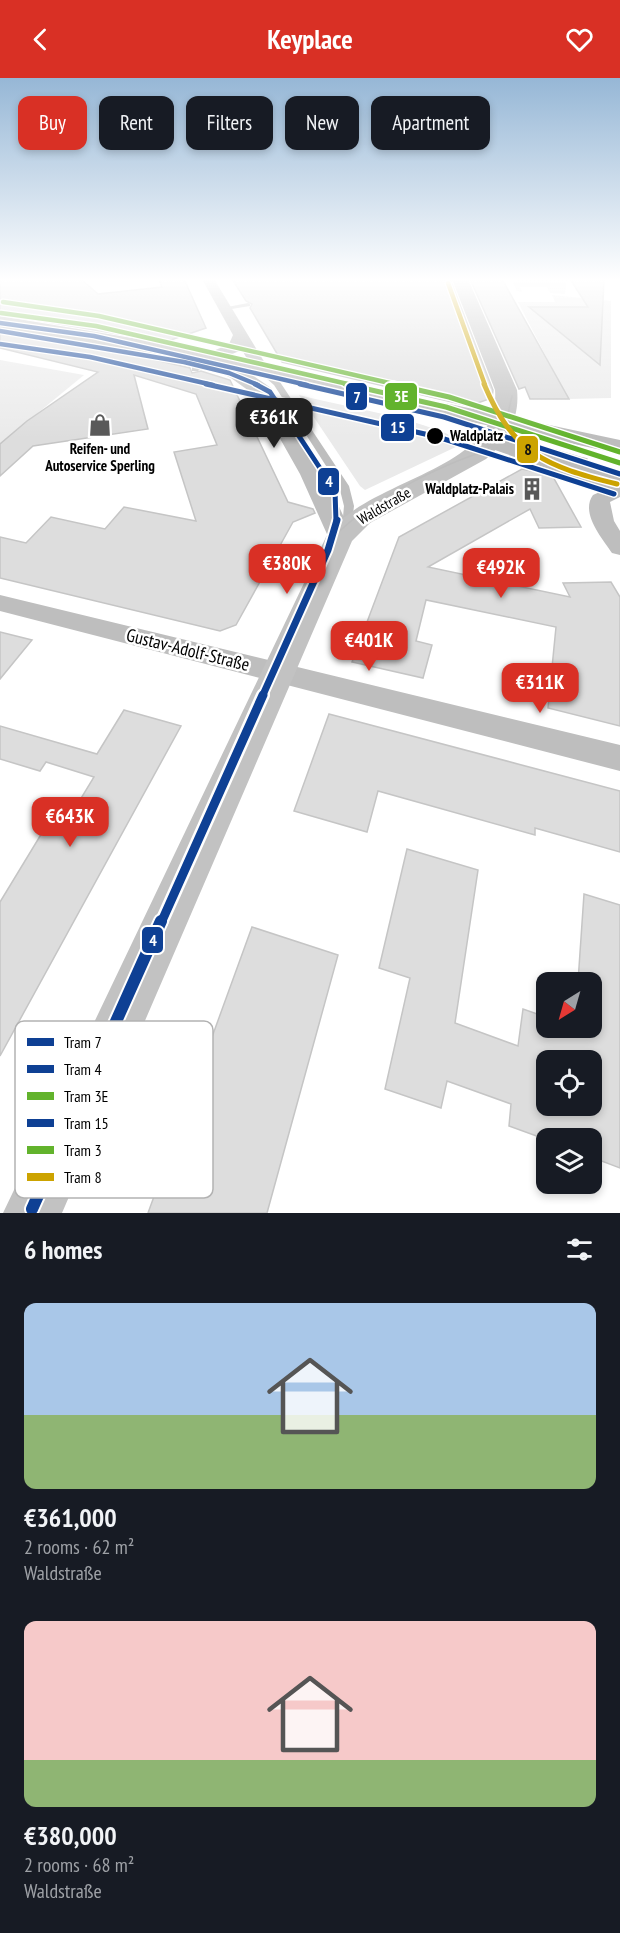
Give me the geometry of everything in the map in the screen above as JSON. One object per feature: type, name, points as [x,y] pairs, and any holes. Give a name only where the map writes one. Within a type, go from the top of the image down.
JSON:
[{"type":"main road","points":[[80,332],[407,414],[496,432],[620,447]]},
{"type":"main road","points":[[482,332],[506,390],[508,406],[496,432]]},
{"type":"main road","points":[[496,432],[620,488]]},
{"type":"main road","name":"Waldstraße","points":[[120,1021],[343,533],[360,517],[466,460],[496,432]]},
{"type":"main road","name":"Waldstraße","points":[[32,1213],[39,1198]]},
{"type":"street","points":[[238,332],[270,378]]},
{"type":"street","points":[[201,364],[236,347],[240,336]]},
{"type":"street","name":"Waldstraße","points":[[201,364],[238,374],[264,392],[343,533]]},
{"type":"street","points":[[620,488],[600,499],[598,508],[620,548]]},
{"type":"street","name":"Gustav-Adolf-Straße","points":[[0,603],[620,758]]},
{"type":"lane","points":[[270,378],[344,486],[349,506],[343,533]]},
{"type":"shaded area","points":[[533,332],[611,332],[611,398],[568,399]]},
{"type":"shaded area","points":[[0,360],[84,375],[0,444]]},
{"type":"shaded area","name":"Waldplatz","points":[[299,395],[424,425],[460,440],[460,445],[365,490],[360,486]]},
{"type":"building","points":[[0,332],[12,332],[133,352],[129,354],[190,368],[192,373],[201,371],[230,380],[288,502],[313,509],[315,513],[293,522],[236,625],[220,631],[0,578],[0,537],[26,543],[51,517],[105,529],[124,507],[196,521],[174,452],[217,445],[196,394],[134,375],[148,429],[33,446],[0,476],[0,444],[27,421],[98,372],[0,348]]},
{"type":"building","points":[[106,332],[194,332],[165,342]]},
{"type":"building","points":[[264,332],[471,332],[493,390],[492,398],[469,406],[282,362]]},
{"type":"building","points":[[494,332],[532,332],[569,399],[530,399],[525,387],[519,389]]},
{"type":"building","points":[[560,332],[602,332],[600,365]]},
{"type":"building","points":[[522,469],[552,475],[581,527],[539,528],[530,509],[428,567],[570,597],[563,583],[611,582],[620,597],[620,726],[548,708],[556,627],[426,600],[416,641],[432,645],[423,678],[352,662],[399,537]]},
{"type":"building","points":[[0,632],[32,640],[0,679]]},
{"type":"building","points":[[124,710],[181,726],[19,1021],[15,1021],[15,1029],[0,1056],[0,902],[48,823],[63,828],[94,777],[46,762],[40,771],[0,759],[0,726],[97,754]]},
{"type":"building","points":[[329,714],[620,791],[620,852],[535,828],[535,835],[378,791],[367,832],[294,811]]},
{"type":"building","points":[[407,849],[478,870],[455,1023],[518,1046],[523,1009],[536,1014],[536,1038],[602,1038],[602,972],[579,972],[584,894],[620,905],[620,1168],[602,1161],[602,1128],[536,1128],[536,1136],[509,1126],[511,1104],[447,1081],[441,1108],[385,1089],[410,978],[379,968]]},
{"type":"building","points":[[252,927],[338,955],[267,1213],[148,1213],[153,1198],[213,1198],[213,1034]]},
{"type":"tram line","name":"4","points":[[6,332],[184,362],[229,373],[257,384],[270,392],[335,491],[338,515],[328,550],[116,1021]]},
{"type":"tram line","name":"7","points":[[65,332],[94,336],[444,417],[620,474]]},
{"type":"tram line","name":"3E","points":[[122,332],[446,407],[620,463]]},
{"type":"tram line","name":"3","points":[[168,332],[449,397],[620,452]]},
{"type":"tram line","name":"8","points":[[465,332],[478,369],[498,413],[510,432],[523,446],[556,466],[617,484]]},
{"type":"tram line","name":"15","points":[[0,344],[90,357],[438,437],[614,494]]},
{"type":"tram line","points":[[487,451],[505,426],[512,396]]},
{"type":"tram line","points":[[335,536],[350,522],[393,493],[445,466],[471,456],[494,449],[523,445],[551,449],[587,459]]},
{"type":"tram line","name":"4","points":[[32,1209],[37,1198]]},
{"type":"place","name":"Reifen- und Autoservice Sperling","points":[[100,425]]},
{"type":"place","name":"Waldplatz","points":[[435,436]]},
{"type":"place","name":"Waldplatz-Palais","points":[[532,489]]}]
